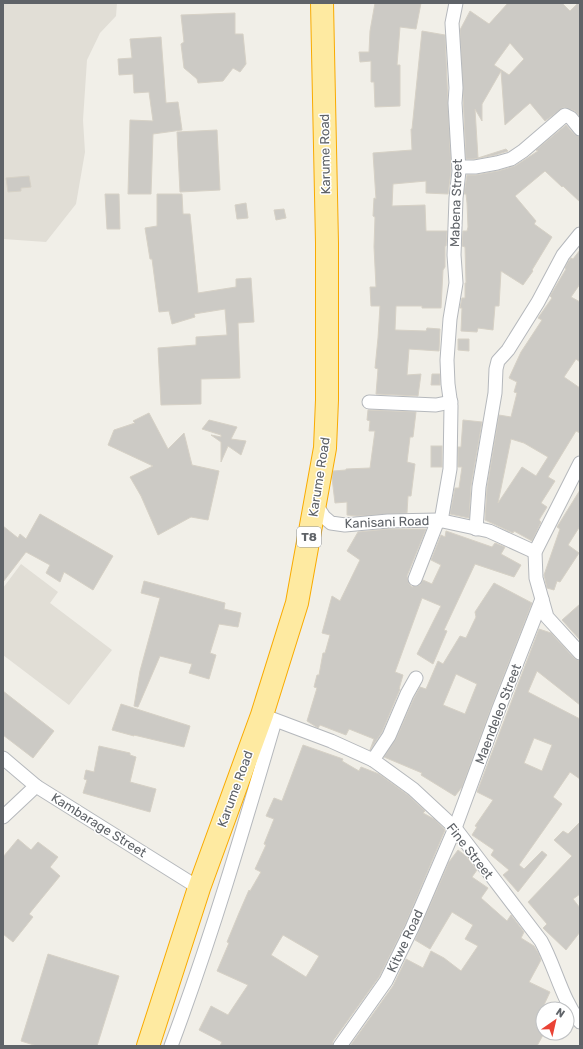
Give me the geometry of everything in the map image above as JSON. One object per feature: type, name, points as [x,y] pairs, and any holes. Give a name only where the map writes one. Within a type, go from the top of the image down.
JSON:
[{"type":"highway","name":"Karume Road","points":[[148,1046],[199,888],[269,718],[298,603],[325,448],[327,400],[327,243],[322,3]]},
{"type":"street","name":"Mabena Street","points":[[415,579],[439,521],[448,486],[450,469],[451,404],[447,360],[450,319],[456,283],[454,255],[456,198],[459,167],[452,23],[456,3]]},
{"type":"street","points":[[459,167],[497,163],[511,159],[523,151],[565,115],[571,118],[580,128]]},
{"type":"street","points":[[476,529],[479,487],[494,400],[498,361],[508,350],[538,302],[563,255],[580,234]]},
{"type":"street","points":[[368,402],[436,405],[451,404]]},
{"type":"street","points":[[580,463],[535,552],[536,578],[547,617],[580,652]]},
{"type":"street","name":"Kanisani Road","points":[[315,502],[324,517],[331,523],[345,525],[388,521],[439,521],[489,532],[535,552]]},
{"type":"street","name":"Maendeleo Street","points":[[455,828],[498,711],[542,600]]},
{"type":"street","points":[[373,760],[389,736],[407,694],[416,678]]},
{"type":"street","points":[[171,1046],[232,865],[269,718]]},
{"type":"street","name":"Fine Street","points":[[269,718],[331,741],[373,760],[413,789],[455,828],[541,941],[549,956],[573,1013],[580,1022]]},
{"type":"street","name":"Kambarage Street","points":[[3,758],[36,786],[199,888]]},
{"type":"street","points":[[3,816],[36,786]]},
{"type":"street","name":"Kitwe Road","points":[[340,1046],[386,981],[412,928],[455,828]]},
{"type":"shaded area","points":[[3,3],[117,3],[116,16],[100,33],[87,60],[83,120],[85,152],[76,204],[46,242],[3,239]]},
{"type":"shaded area","points":[[21,564],[58,592],[50,603],[112,650],[69,705],[3,655],[3,588]]},
{"type":"building","points":[[375,3],[421,3],[416,29],[400,27],[397,65],[400,65],[400,106],[375,107],[374,82],[371,82],[371,61],[360,62],[359,52],[369,52],[370,31]]},
{"type":"building","points":[[508,3],[562,3],[570,11],[578,3],[580,3],[580,116],[575,111],[564,107],[545,121],[530,103],[505,125],[501,71],[482,104],[482,121],[475,109],[478,158],[506,149],[508,151],[474,159],[466,159],[460,30],[470,11],[489,24]],"holes":[[[510,43],[524,59],[509,75],[494,65]]]},
{"type":"building","points":[[235,13],[235,34],[243,34],[246,64],[240,72],[233,68],[223,81],[198,83],[197,79],[184,68],[181,44],[184,42],[181,15]]},
{"type":"building","points":[[422,31],[445,35],[451,171],[448,194],[426,193],[426,181],[393,184],[392,206],[425,205],[426,231],[447,231],[445,267],[443,270],[441,308],[396,306],[395,330],[426,331],[427,328],[440,329],[439,351],[409,349],[407,375],[421,374],[418,396],[376,394],[378,369],[375,368],[380,306],[371,306],[370,287],[376,287],[374,247],[375,217],[373,216],[374,198],[376,199],[373,153],[412,150],[411,129]]},
{"type":"building","points":[[161,37],[166,103],[178,102],[182,130],[153,134],[151,194],[128,194],[130,120],[153,121],[149,92],[134,93],[133,74],[119,75],[118,59],[132,58],[130,39]]},
{"type":"building","points":[[566,125],[574,134],[580,137],[580,202],[545,171],[515,196],[536,221],[534,224],[552,237],[532,270],[533,271],[523,285],[501,271],[499,306],[495,306],[493,330],[478,328],[477,332],[461,331],[462,308],[460,308],[462,298],[465,298],[466,283],[465,247],[462,246],[463,231],[467,231],[468,227],[466,194],[464,194],[467,175],[498,171],[515,166],[538,151],[536,150]]},
{"type":"building","points":[[217,130],[220,190],[180,192],[177,132]]},
{"type":"building","points":[[29,176],[31,187],[21,188],[21,191],[8,192],[6,178]]},
{"type":"building","points":[[105,194],[119,194],[120,229],[107,229]]},
{"type":"building","points":[[157,194],[182,194],[183,214],[190,214],[198,293],[236,287],[236,279],[251,278],[254,322],[238,323],[240,378],[201,379],[201,404],[161,405],[158,348],[196,345],[196,337],[227,335],[225,309],[194,314],[195,317],[172,324],[169,311],[159,312],[152,259],[150,259],[145,228],[157,226]]},
{"type":"building","points":[[246,203],[248,218],[237,219],[235,205]]},
{"type":"building","points":[[284,209],[286,218],[276,220],[274,210]]},
{"type":"building","points":[[580,250],[580,284],[571,297],[580,302],[580,362],[576,359],[564,377],[580,388],[580,433],[576,431],[548,477],[555,481],[541,503],[547,507],[539,520],[541,522],[532,541],[514,531],[513,533],[485,520],[487,488],[499,415],[511,417],[517,393],[514,392],[517,382],[509,378],[521,352],[542,320],[538,318],[552,298],[550,296],[566,269],[565,268],[568,262],[571,258],[573,259]],"holes":[[[511,439],[524,443],[548,457],[536,476],[522,467],[498,503]]]},
{"type":"building","points":[[458,339],[469,339],[469,351],[458,350]]},
{"type":"building","points":[[432,374],[440,374],[440,385],[431,385]]},
{"type":"building","points":[[368,410],[416,412],[413,437],[410,437],[407,462],[415,464],[411,496],[408,496],[407,513],[357,516],[347,515],[347,502],[335,503],[332,478],[333,471],[370,468],[375,431],[369,431],[370,421],[367,420]]},
{"type":"building","points":[[149,413],[168,449],[184,433],[192,465],[219,471],[208,520],[191,517],[158,535],[141,496],[130,477],[153,466],[108,445],[114,430],[135,423],[133,421]]},
{"type":"building","points":[[209,420],[237,427],[231,439],[246,441],[241,455],[228,446],[221,462],[221,442],[211,435],[221,437],[221,435],[202,429]]},
{"type":"building","points":[[463,420],[482,422],[471,486],[469,518],[450,514],[455,488],[459,488],[462,467],[458,467],[458,447],[461,447]]},
{"type":"building","points":[[431,446],[442,446],[442,467],[431,467]]},
{"type":"building","points":[[580,490],[580,526],[568,545],[579,553],[560,582],[557,581],[554,590],[547,588],[544,575],[560,529],[557,527]]},
{"type":"building","points":[[40,514],[113,556],[93,590],[64,572],[60,582],[46,573],[50,565],[26,552],[3,582],[3,526],[18,538],[20,534],[26,539]]},
{"type":"building","points":[[388,529],[426,529],[407,576],[409,584],[412,587],[420,585],[423,580],[432,584],[441,565],[431,560],[441,535],[445,537],[446,531],[492,547],[495,543],[505,547],[501,554],[521,565],[514,577],[475,564],[444,630],[447,631],[433,664],[417,654],[441,606],[422,598],[395,672],[403,675],[400,689],[382,732],[370,750],[374,739],[349,729],[346,735],[320,725],[318,728],[307,721],[317,688],[314,687],[317,675],[319,675],[323,653],[325,653],[330,635],[322,633],[332,596],[340,601],[360,560],[347,551],[358,532]]},
{"type":"building","points":[[144,581],[225,603],[224,609],[241,613],[238,627],[219,624],[210,653],[216,655],[209,679],[189,673],[192,664],[160,656],[138,707],[134,706],[140,671],[160,598],[141,593]]},
{"type":"building","points":[[494,583],[532,603],[462,787],[455,796],[421,775],[422,773],[384,757],[396,739],[420,687],[426,689],[438,661],[443,664],[460,636],[466,638],[476,617],[475,612]],"holes":[[[456,674],[477,684],[465,714],[443,705]]]},
{"type":"building","points":[[580,604],[580,640],[562,620]]},
{"type":"building","points":[[539,629],[551,633],[574,658],[580,661],[580,705],[537,671],[528,692],[580,719],[580,779],[570,772],[553,797],[562,804],[519,865],[524,869],[542,851],[547,855],[518,892],[503,875],[509,870],[491,855],[494,850],[472,835],[477,827],[475,826],[493,800],[477,792]],"holes":[[[534,738],[552,745],[542,771],[524,763]]]},
{"type":"building","points":[[3,691],[54,731],[33,758],[3,735]]},
{"type":"building","points":[[121,704],[190,726],[184,747],[112,730]]},
{"type":"building","points":[[303,745],[343,759],[342,761],[359,771],[361,767],[379,774],[408,795],[425,811],[423,813],[434,819],[445,830],[405,925],[379,977],[333,1041],[332,1046],[220,1046],[222,1042],[199,1030],[211,1006],[228,1015],[248,985],[217,971],[229,943],[227,942],[249,890],[250,891],[261,872],[255,869],[266,845],[264,844],[274,819],[266,816],[274,798],[282,801]],"holes":[[[283,935],[319,956],[306,977],[271,955]]]},
{"type":"building","points":[[99,746],[130,753],[130,755],[136,757],[130,782],[156,789],[150,812],[83,793],[87,780],[84,779],[86,770],[94,772]]},
{"type":"building","points":[[580,822],[580,894],[573,899],[580,908],[580,932],[566,950],[543,928],[547,924],[528,902],[572,856],[554,840],[563,831],[568,834]]},
{"type":"building","points":[[18,839],[31,850],[38,842],[58,857],[50,867],[60,876],[29,914],[33,917],[13,942],[3,934],[3,857]]},
{"type":"building","points":[[458,850],[466,856],[477,870],[472,877],[488,888],[481,898],[507,921],[511,915],[524,932],[521,938],[534,946],[539,954],[541,960],[529,982],[550,992],[546,1001],[535,1001],[535,1041],[540,1041],[537,1046],[350,1046],[393,986],[406,959],[423,968],[431,951],[444,958],[461,971],[478,946],[465,939],[473,925],[452,912],[430,949],[415,940],[449,862]]},
{"type":"building","points":[[48,954],[119,976],[97,1046],[37,1046],[21,1041]]}]
